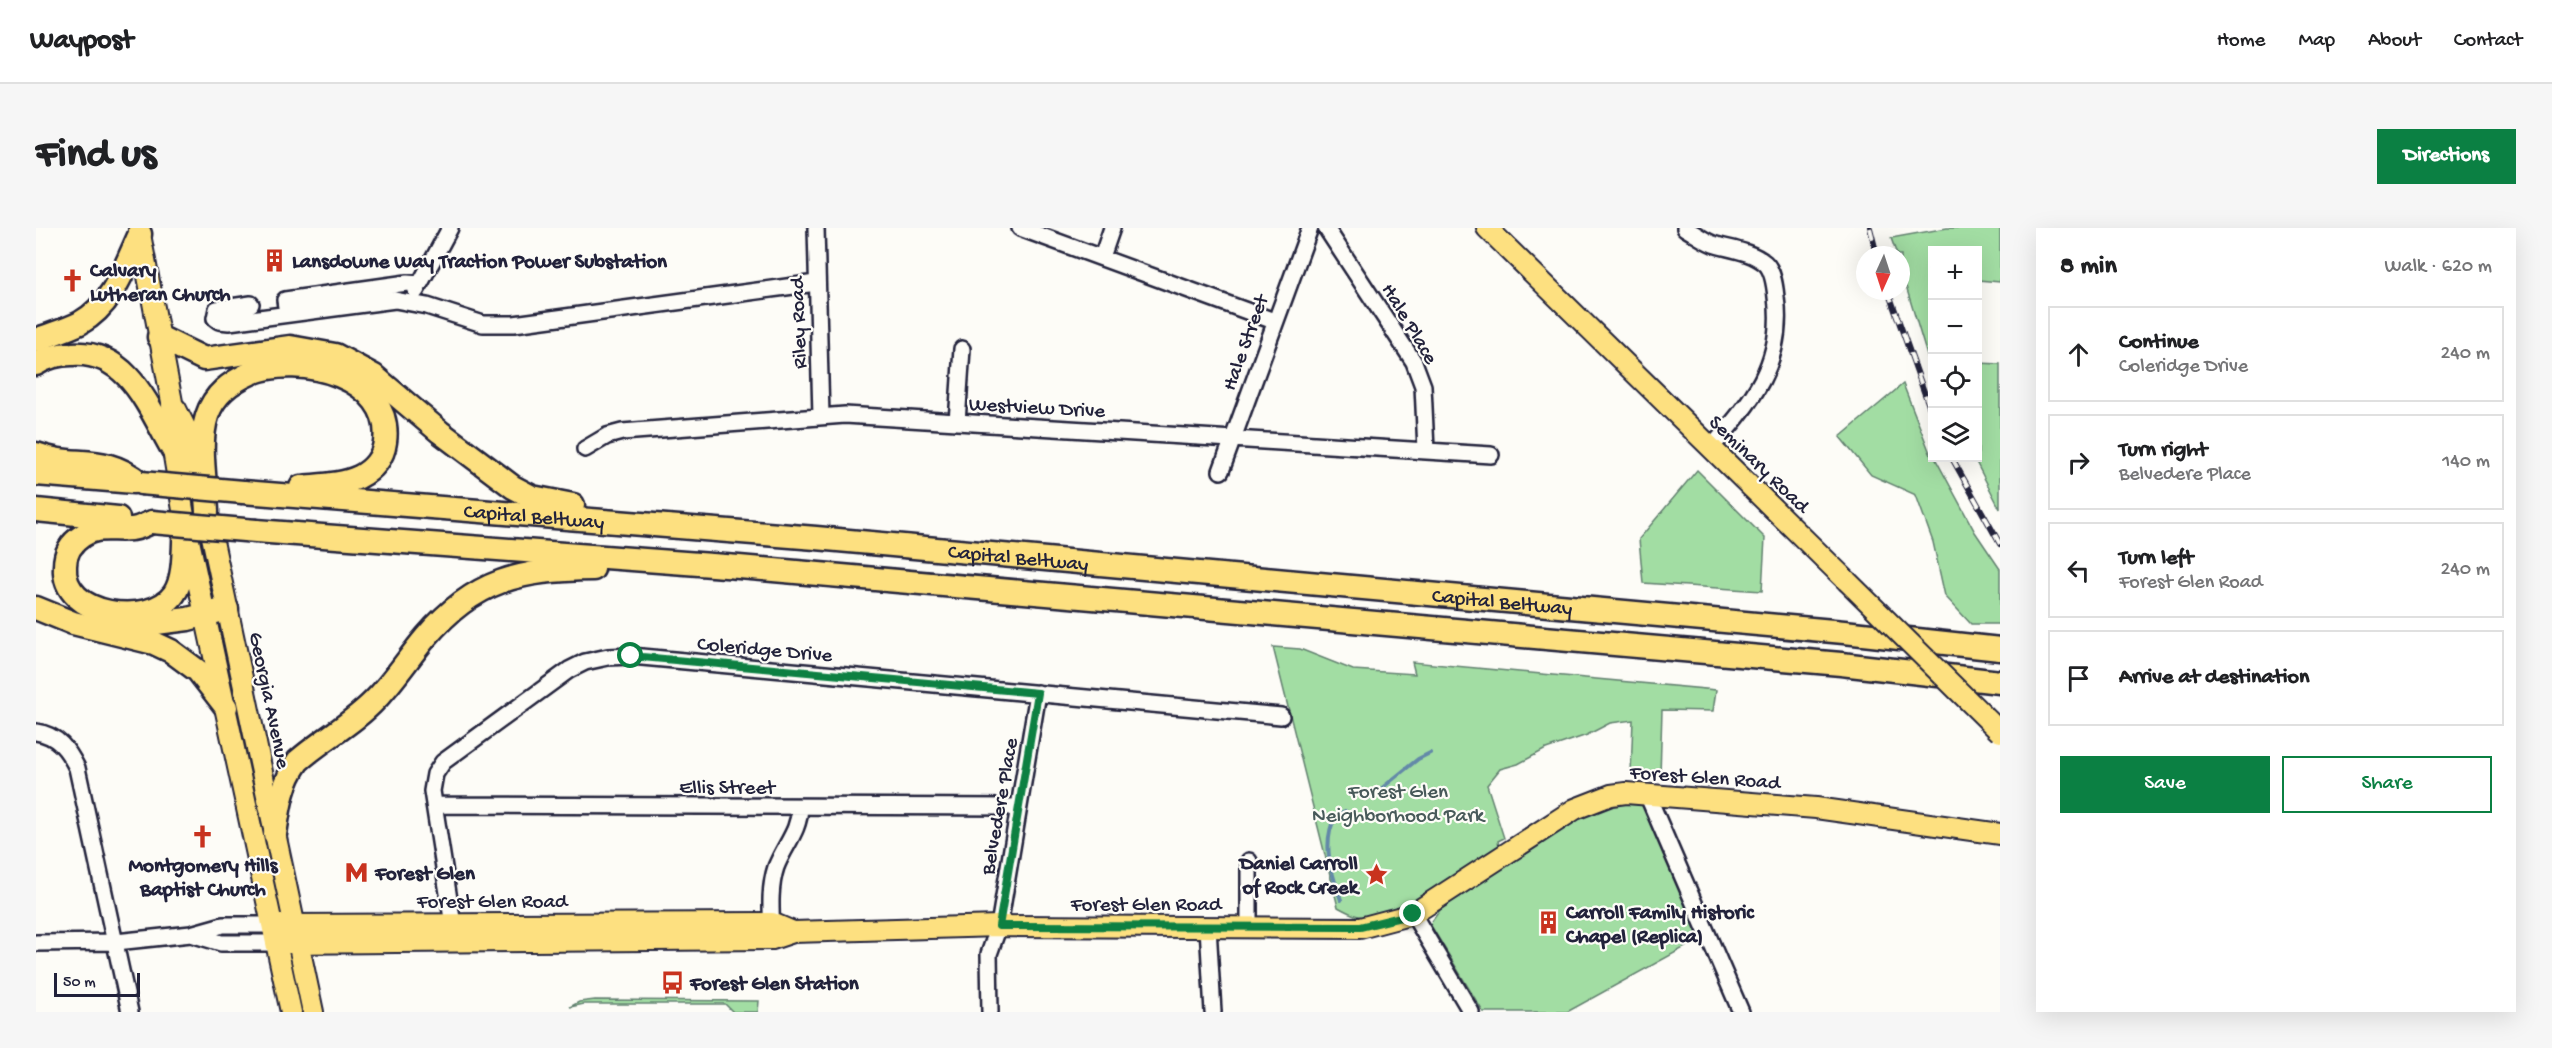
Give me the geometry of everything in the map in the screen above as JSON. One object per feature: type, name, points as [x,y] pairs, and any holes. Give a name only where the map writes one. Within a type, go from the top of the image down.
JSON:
[{"type":"highway","points":[[36,340],[83,322],[98,310],[110,296],[139,231]]},
{"type":"highway","points":[[159,337],[204,359],[290,347],[335,355],[374,376],[496,476],[532,497],[553,503],[800,525],[816,538]]},
{"type":"highway","points":[[36,364],[61,354],[78,353],[95,355],[120,368],[134,381],[174,450]]},
{"type":"highway","points":[[207,512],[204,440],[207,417],[222,390],[237,379],[275,367],[316,368],[353,383],[377,403],[384,417],[386,433],[380,459],[370,470],[342,482],[243,492]]},
{"type":"highway","points":[[36,454],[46,458],[107,464],[128,473],[141,483]]},
{"type":"highway","name":"Capital Beltway","points":[[36,474],[816,538],[1844,632],[2000,649]]},
{"type":"highway","name":"Capital Beltway","points":[[36,510],[256,531],[739,567],[1841,664],[2000,682]]},
{"type":"highway","points":[[152,522],[132,529],[92,530],[71,544],[65,559],[64,574],[68,588],[77,599],[89,607],[106,611],[141,613],[153,610],[165,603],[178,587],[185,522]]},
{"type":"highway","points":[[274,834],[282,793],[298,761],[376,699],[442,619],[483,589],[528,572],[739,567]]},
{"type":"highway","points":[[36,608],[73,623],[154,643],[171,651],[198,671],[226,707]]},
{"type":"highway","points":[[73,623],[132,626],[216,612]]},
{"type":"main road","name":"Seminary Road","points":[[1487,228],[2000,732]]},
{"type":"main road","name":"Georgia Avenue","points":[[139,231],[172,402],[174,450],[185,522],[216,612],[274,834],[313,1012]]},
{"type":"main road","name":"Georgia Avenue","points":[[172,402],[186,429],[207,512],[226,707],[291,1012]]},
{"type":"main road","name":"Forest Glen Road","points":[[296,934],[453,924],[793,932],[999,926],[1360,927],[1413,914],[1575,809],[1611,795],[1647,794],[1816,808],[2000,834]]},
{"type":"main road","name":"Forest Glen Road","points":[[275,934],[772,931]]},
{"type":"street","points":[[413,303],[420,284],[450,228]]},
{"type":"street","name":"Riley Road","points":[[816,228],[821,416]]},
{"type":"street","points":[[1020,228],[1274,321]]},
{"type":"street","points":[[1102,258],[1112,228]]},
{"type":"street","name":"Hale Street","points":[[1221,471],[1274,321],[1310,228]]},
{"type":"street","name":"Hale Place","points":[[1326,228],[1414,362],[1423,386],[1426,450]]},
{"type":"street","points":[[1685,228],[1710,243],[1753,256],[1767,264],[1775,282],[1779,314],[1778,334],[1770,364],[1753,400],[1711,448]]},
{"type":"street","points":[[251,304],[217,309],[215,318],[229,322],[395,300],[413,303],[483,324],[514,324],[816,282]]},
{"type":"street","points":[[287,314],[285,300],[407,283],[420,284]]},
{"type":"street","points":[[957,422],[962,349]]},
{"type":"street","name":"Westview Drive","points":[[585,449],[607,436],[622,432],[821,416],[1233,438],[1491,455]]},
{"type":"street","name":"Coleridge Drive","points":[[453,924],[434,805],[435,774],[443,762],[569,670],[585,662],[608,657],[631,656],[1281,716]]},
{"type":"street","name":"Belvedere Place","points":[[990,1012],[989,954],[999,926],[1038,693]]},
{"type":"street","points":[[36,732],[57,739],[68,750],[77,768],[130,1012]]},
{"type":"street","points":[[1647,794],[1741,1012]]},
{"type":"street","name":"Ellis Street","points":[[434,805],[1019,807]]},
{"type":"street","points":[[772,931],[771,890],[775,870],[799,824],[800,807]]},
{"type":"street","points":[[1249,861],[1249,927]]},
{"type":"street","points":[[1413,914],[1471,1012]]},
{"type":"street","points":[[1208,927],[1213,1012]]},
{"type":"street","name":"Forest Glen Road","points":[[36,943],[116,942],[191,934],[221,943],[275,934]]},
{"type":"green space","points":[[1947,228],[2000,228],[2000,282],[1982,280],[1982,246],[1928,246],[1928,359],[1910,300],[1910,246],[1894,246],[1891,238]]},
{"type":"green space","points":[[1982,363],[2000,364],[2000,509],[1976,462],[1982,462]]},
{"type":"green space","points":[[1903,384],[1928,448],[1928,462],[1937,462],[1975,532],[2000,569],[2000,624],[1971,624],[1945,596],[1933,542],[1916,495],[1871,475],[1840,437]]},
{"type":"green space","points":[[1697,470],[1765,538],[1762,591],[1643,583],[1639,539]]},
{"type":"green space","name":"Forest Glen Neighborhood Park","points":[[1273,647],[1300,649],[1353,670],[1415,674],[1412,662],[1716,690],[1713,711],[1662,710],[1660,775],[1631,773],[1633,720],[1610,723],[1587,735],[1546,749],[1518,764],[1500,769],[1487,785],[1504,838],[1498,841],[1500,851],[1440,891],[1407,908],[1373,917],[1364,917],[1338,907]]},
{"type":"green space","points":[[1643,800],[1700,939],[1567,1012],[1483,1012],[1430,924],[1440,910],[1562,826],[1601,809]]},
{"type":"green space","points":[[595,1000],[759,1001],[758,1012],[733,1012],[725,1004],[584,1004],[570,1007],[579,1002]]},
{"type":"waterway","points":[[1364,798],[1371,797],[1418,759],[1430,753]]},
{"type":"waterway","points":[[1341,900],[1331,868],[1328,847],[1331,826],[1336,815],[1345,811]]},
{"type":"railway","points":[[1870,228],[1875,246]]},
{"type":"railway","points":[[1891,300],[1930,408]]},
{"type":"railway","points":[[1954,462],[2000,544]]},
{"type":"place","name":"Lansdowne Way Traction Power Substation","points":[[274,260]]},
{"type":"place","name":"Calvary Lutheran Church","points":[[72,281]]},
{"type":"place","name":"Montgomery Hills Baptist Church","points":[[203,836]]},
{"type":"place","name":"Forest Glen","points":[[357,872]]},
{"type":"place","name":"Daniel Carroll of Rock Creek","points":[[1376,874]]},
{"type":"place","name":"Carroll Family Historic Chapel (Replica)","points":[[1548,923]]},
{"type":"place","name":"Forest Glen Station","points":[[672,982]]},
{"type":"route","points":[[631,656],[1038,693],[999,926],[1360,927],[1384,923],[1413,914]]}]
